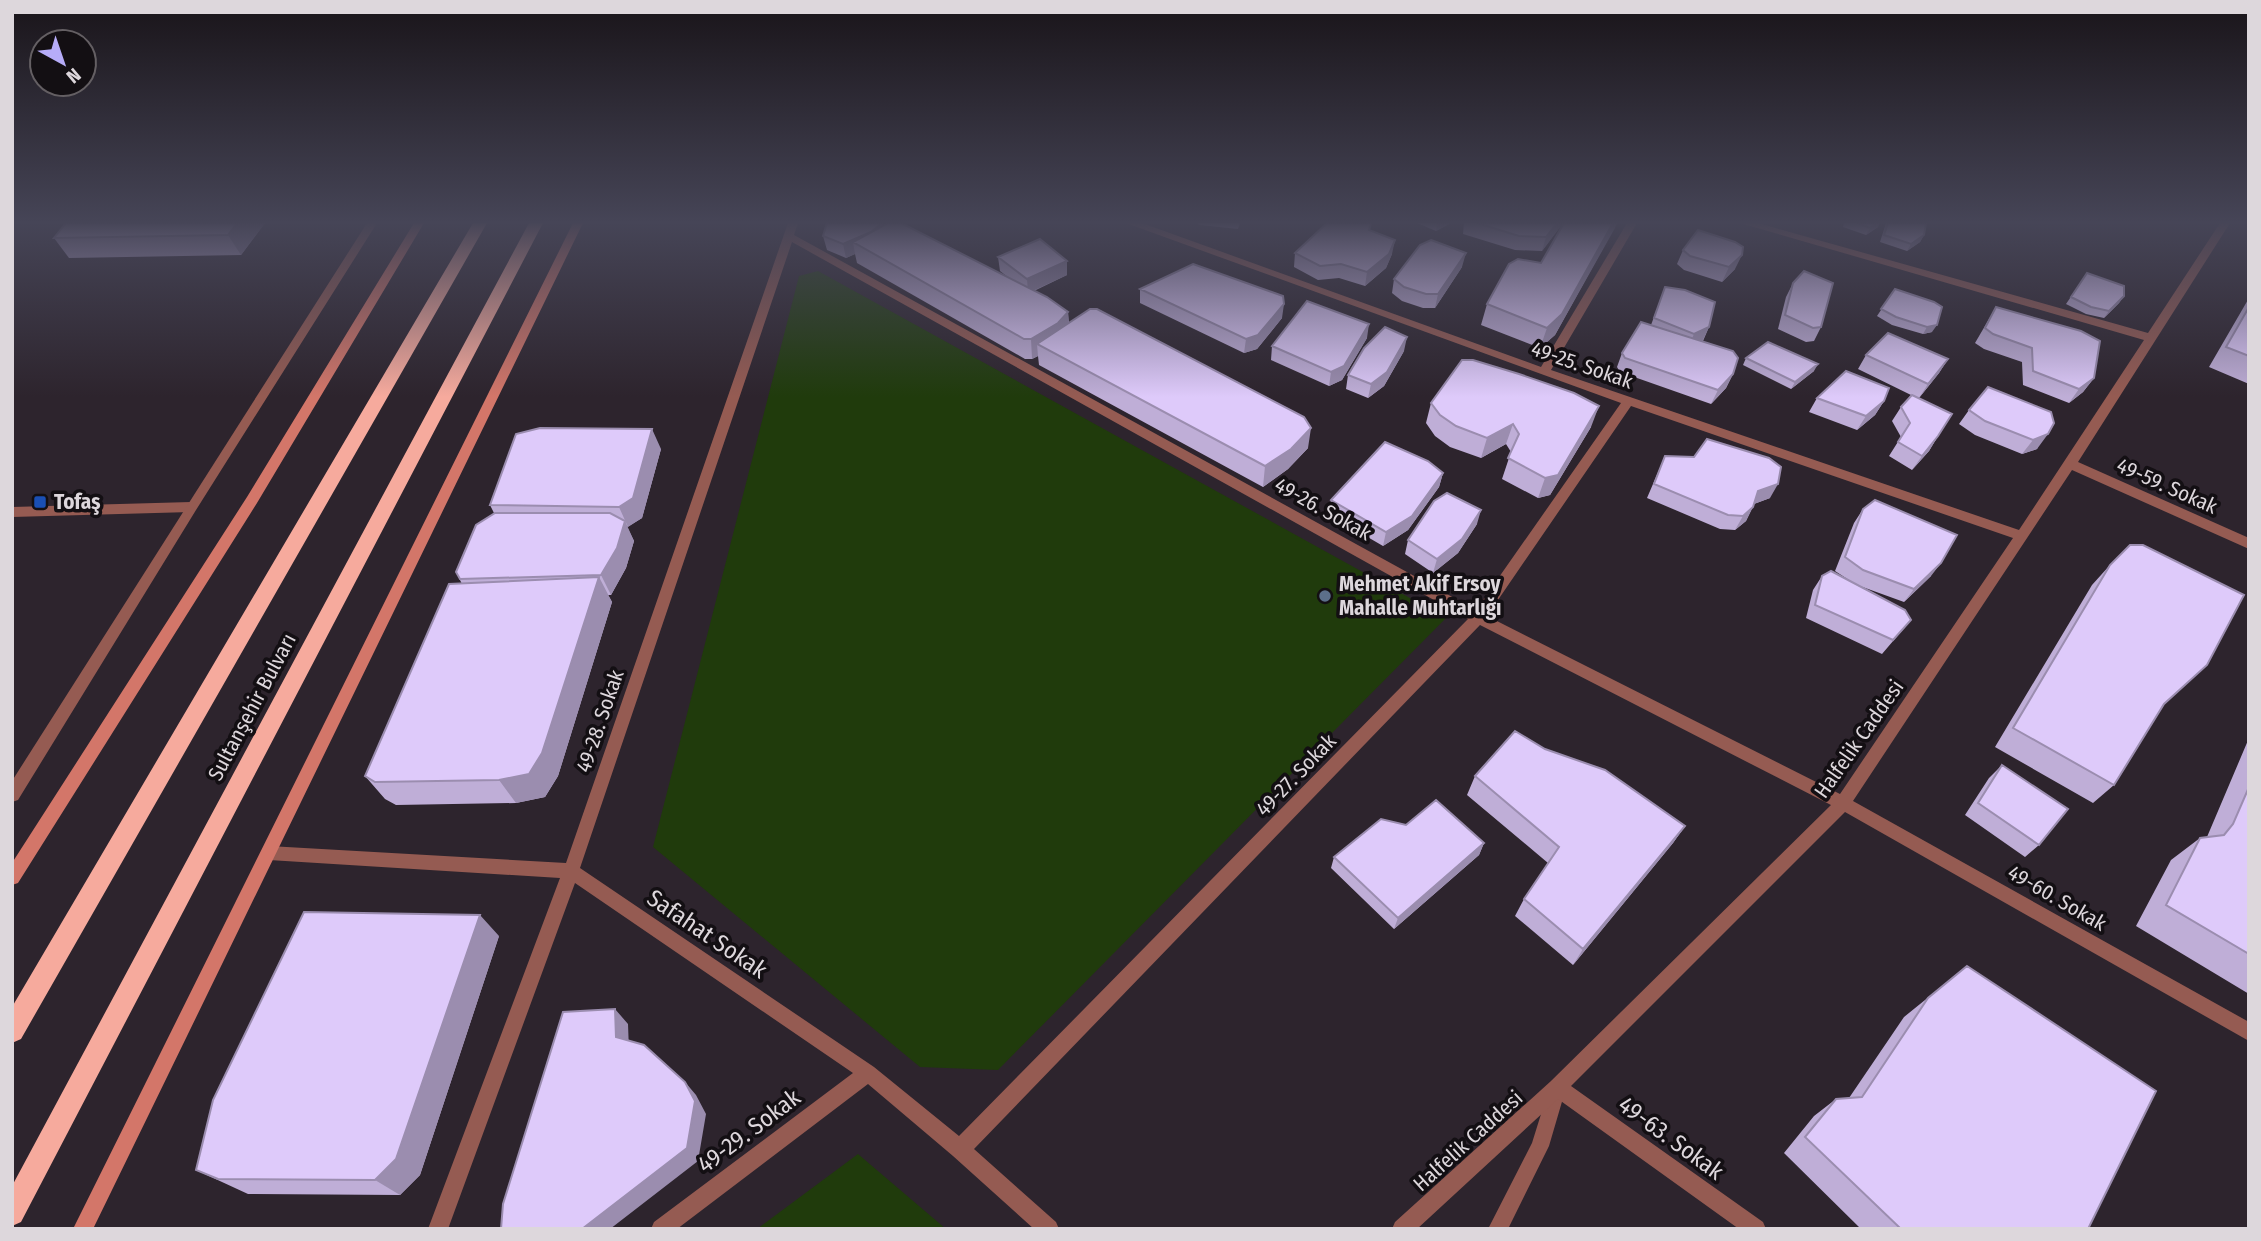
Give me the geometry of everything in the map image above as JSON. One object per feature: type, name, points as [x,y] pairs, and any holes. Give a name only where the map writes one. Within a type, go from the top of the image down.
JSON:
[{"type":"highway","name":"Sultanşehir Bulvarı","points":[[12,1031],[446,281]]},
{"type":"highway","name":"Sultanşehir Bulvarı","points":[[12,1213],[505,281]]},
{"type":"main road","points":[[12,878],[244,512],[384,281]]},
{"type":"main road","points":[[83,1229],[550,281]]},
{"type":"street","points":[[12,795],[335,281]]},
{"type":"street","name":"49-28. Sokak","points":[[438,1229],[570,871],[774,281]]},
{"type":"street","name":"49-26. Sokak","points":[[882,281],[1479,618],[1843,803]]},
{"type":"street","name":"49-25. Sokak","points":[[1290,281],[1544,373],[2022,536]]},
{"type":"street","points":[[1544,373],[1598,281]]},
{"type":"street","points":[[1950,281],[2152,338]]},
{"type":"street","name":"Halfelik Caddesi","points":[[1402,1229],[1557,1087],[1843,803],[2070,464],[2188,281]]},
{"type":"street","name":"49-27. Sokak","points":[[960,1149],[1479,618],[1628,402]]},
{"type":"street","name":"49-59. Sokak","points":[[2070,464],[2249,544]]},
{"type":"street","points":[[12,512],[191,507]]},
{"type":"street","name":"49-60. Sokak","points":[[1843,803],[2249,1032]]},
{"type":"street","points":[[269,853],[570,871]]},
{"type":"street","name":"Safahat Sokak","points":[[570,871],[868,1073],[960,1149],[1049,1229]]},
{"type":"street","name":"49-29. Sokak","points":[[661,1229],[868,1073]]},
{"type":"street","points":[[1498,1229],[1540,1146],[1557,1087]]},
{"type":"street","name":"49-63. Sokak","points":[[1557,1087],[1756,1229]]},
{"type":"green space","points":[[798,281],[836,281],[1446,618],[998,1070],[920,1067],[653,847]]},
{"type":"green space","points":[[858,1154],[946,1229],[757,1229]]},
{"type":"building","points":[[922,281],[1015,281],[1047,297],[1068,312],[1058,323],[1031,339],[1024,339]]},
{"type":"building","points":[[1157,281],[1241,281],[1283,296],[1284,304],[1258,335],[1246,339],[1140,289]]},
{"type":"building","points":[[1396,281],[1447,281],[1438,294],[1426,294],[1404,287]]},
{"type":"building","points":[[1500,281],[1581,281],[1562,314],[1547,328],[1487,304]]},
{"type":"building","points":[[2082,281],[2110,281],[2124,286],[2124,296],[2109,311],[2091,307],[2071,297]]},
{"type":"building","points":[[1793,283],[1833,283],[1821,327],[1813,328],[1785,315]]},
{"type":"building","points":[[1665,287],[1685,290],[1715,302],[1709,327],[1694,334],[1654,318]]},
{"type":"building","points":[[1895,289],[1942,307],[1937,325],[1927,327],[1881,309]]},
{"type":"building","points":[[1307,301],[1369,324],[1344,366],[1331,372],[1272,346]]},
{"type":"building","points":[[1996,307],[2081,331],[2100,341],[2094,378],[2079,389],[2033,371],[2032,348],[1993,334],[1985,328]]},
{"type":"building","points":[[2249,307],[2249,356],[2226,347]]},
{"type":"building","points":[[1090,309],[1097,309],[1304,417],[1311,428],[1291,449],[1265,466],[1037,344]]},
{"type":"building","points":[[1641,322],[1733,351],[1738,358],[1733,374],[1718,390],[1625,358],[1622,353]]},
{"type":"building","points":[[1385,327],[1407,337],[1387,372],[1371,384],[1348,375],[1364,348]]},
{"type":"building","points":[[1888,333],[1948,359],[1928,384],[1866,355]]},
{"type":"building","points":[[1768,342],[1818,364],[1795,382],[1746,358]]},
{"type":"building","points":[[1462,360],[1473,360],[1519,374],[1574,393],[1599,406],[1558,475],[1545,478],[1508,458],[1519,434],[1513,424],[1487,438],[1456,426],[1440,415],[1431,403]]},
{"type":"building","points":[[1846,371],[1889,388],[1884,401],[1866,416],[1817,398]]},
{"type":"building","points":[[1988,387],[2051,412],[2054,423],[2048,434],[2033,440],[1985,421],[1969,410]]},
{"type":"building","points":[[1912,395],[1952,414],[1922,456],[1898,442],[1910,423],[1901,407]]},
{"type":"building","points":[[540,428],[652,429],[633,498],[619,507],[490,505],[516,434]]},
{"type":"building","points":[[1707,439],[1769,458],[1781,467],[1778,484],[1758,491],[1753,507],[1743,516],[1728,515],[1654,484],[1665,456],[1694,457]]},
{"type":"building","points":[[1385,442],[1428,461],[1443,473],[1412,516],[1386,532],[1331,500]]},
{"type":"building","points":[[1447,493],[1481,510],[1462,539],[1437,559],[1408,540],[1434,501]]},
{"type":"building","points":[[1875,500],[1957,535],[1941,563],[1914,589],[1863,570],[1845,557],[1863,509]]},
{"type":"building","points":[[495,513],[610,513],[625,521],[617,548],[601,575],[460,579],[456,572],[476,525]]},
{"type":"building","points":[[2130,545],[2143,545],[2244,595],[2207,665],[2164,704],[2114,785],[2013,728],[2110,565]]},
{"type":"building","points":[[1831,571],[1905,610],[1911,620],[1893,640],[1815,605],[1822,576]]},
{"type":"building","points":[[599,577],[542,753],[529,774],[499,780],[375,782],[365,776],[449,584]]},
{"type":"building","points":[[1515,731],[1545,749],[1605,770],[1685,826],[1583,949],[1524,899],[1559,847],[1475,776]]},
{"type":"building","points":[[2002,765],[2068,809],[2039,845],[1978,803]]},
{"type":"building","points":[[2249,787],[2249,954],[2166,905],[2200,838],[2224,835],[2233,824]]},
{"type":"building","points":[[1436,800],[1484,843],[1398,918],[1334,857],[1381,819],[1406,825]]},
{"type":"building","points":[[304,912],[480,915],[396,1159],[375,1180],[218,1179],[196,1170],[213,1100]]},
{"type":"building","points":[[1967,966],[2156,1091],[2088,1229],[1901,1229],[1805,1137],[1836,1099],[1862,1097],[1928,998]]},
{"type":"building","points":[[615,1009],[616,1037],[644,1045],[685,1082],[695,1101],[687,1148],[582,1229],[501,1229],[503,1204],[563,1012]]},
{"type":"place","name":"Tofaş","points":[[40,502]]},
{"type":"place","name":"Mehmet Akif Ersoy Mahalle Muhtarlığı","points":[[1325,596]]}]
